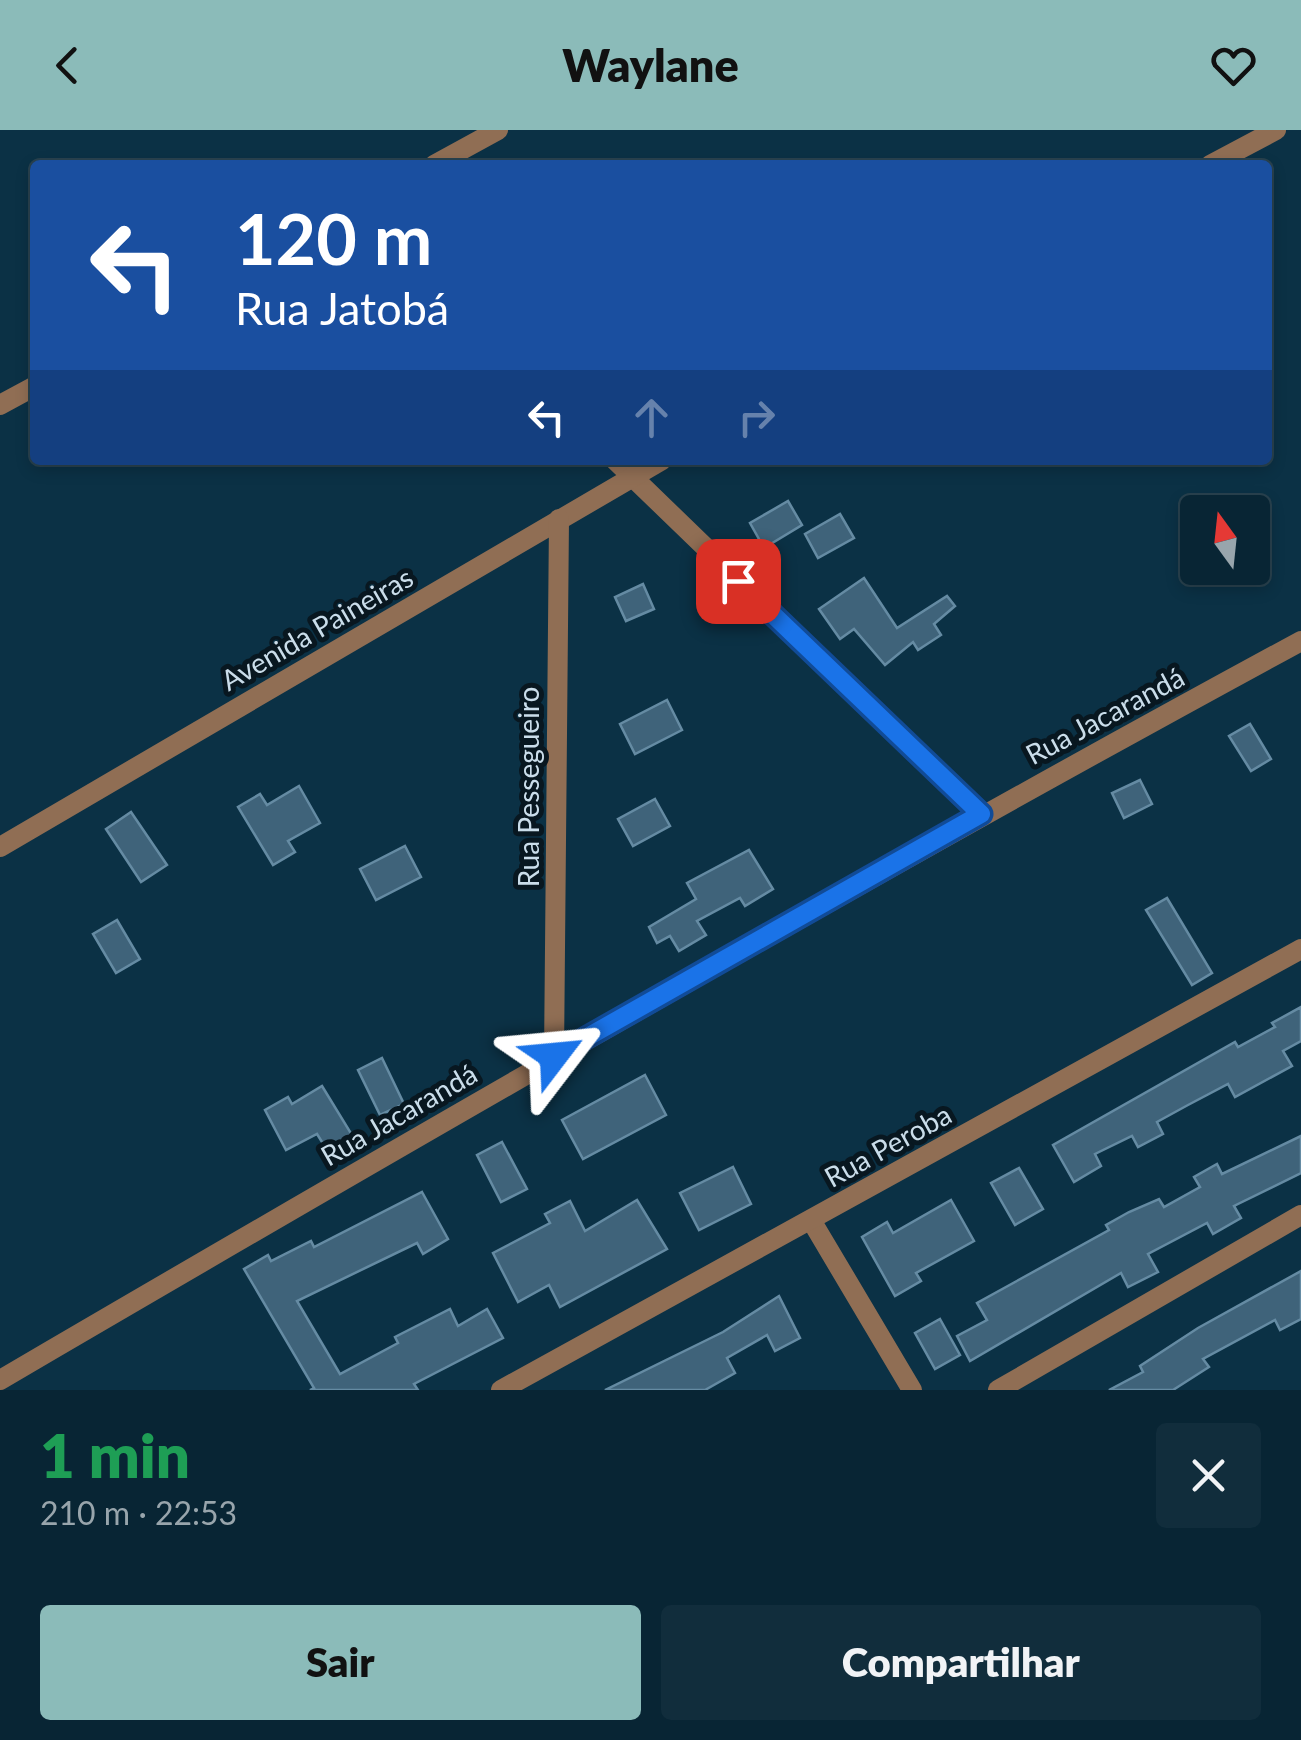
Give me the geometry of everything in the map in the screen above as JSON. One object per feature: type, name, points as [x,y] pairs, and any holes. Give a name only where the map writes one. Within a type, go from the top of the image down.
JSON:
[{"type":"street","points":[[443,160],[498,130]]},
{"type":"street","points":[[1219,160],[1276,130]]},
{"type":"street","points":[[0,405],[30,389]]},
{"type":"street","points":[[620,465],[981,814]]},
{"type":"street","name":"Avenida Paineiras","points":[[0,847],[653,465]]},
{"type":"street","name":"Rua Pessegueiro","points":[[554,1056],[558,518]]},
{"type":"street","name":"Rua Jacarandá","points":[[0,1380],[554,1056],[981,814],[1301,641]]},
{"type":"street","name":"Rua Peroba","points":[[500,1390],[1301,949]]},
{"type":"street","points":[[998,1390],[1301,1215]]},
{"type":"street","points":[[811,1220],[912,1390]]},
{"type":"building","points":[[788,501],[802,525],[764,548],[750,523]]},
{"type":"building","points":[[840,514],[854,538],[818,558],[805,534]]},
{"type":"building","points":[[864,578],[897,628],[947,596],[955,606],[934,624],[941,635],[918,650],[913,642],[885,665],[854,629],[840,639],[819,609]]},
{"type":"building","points":[[643,584],[654,609],[626,621],[615,597]]},
{"type":"building","points":[[667,700],[682,730],[635,754],[620,724]]},
{"type":"building","points":[[1250,724],[1271,759],[1251,771],[1229,736]]},
{"type":"building","points":[[1140,780],[1152,804],[1124,818],[1112,793]]},
{"type":"building","points":[[299,786],[320,823],[288,841],[295,852],[273,865],[238,807],[260,794],[267,805]]},
{"type":"building","points":[[655,799],[670,826],[633,846],[618,819]]},
{"type":"building","points":[[131,812],[167,865],[141,882],[106,829]]},
{"type":"building","points":[[405,846],[421,877],[376,900],[360,869]]},
{"type":"building","points":[[749,850],[773,889],[745,906],[740,898],[697,921],[706,935],[679,951],[670,936],[657,943],[649,927],[696,899],[687,883]]},
{"type":"building","points":[[1167,898],[1212,973],[1192,985],[1146,910]]},
{"type":"building","points":[[117,920],[140,959],[116,973],[93,934]]},
{"type":"building","points":[[1301,1007],[1301,1041],[1283,1051],[1292,1066],[1235,1097],[1228,1084],[1188,1105],[1157,1122],[1163,1134],[1138,1147],[1132,1136],[1095,1154],[1101,1166],[1074,1182],[1053,1145],[1235,1042],[1238,1047],[1275,1027],[1272,1023]]},
{"type":"building","points":[[382,1058],[404,1104],[380,1115],[358,1070]]},
{"type":"building","points":[[645,1075],[666,1115],[583,1159],[562,1120]]},
{"type":"building","points":[[322,1086],[352,1135],[327,1150],[317,1134],[286,1150],[265,1110],[288,1097],[292,1104]]},
{"type":"building","points":[[1301,1136],[1301,1173],[1234,1206],[1241,1218],[1213,1234],[1207,1223],[1148,1254],[1158,1272],[1128,1287],[1121,1273],[970,1361],[957,1336],[987,1320],[977,1303],[1109,1230],[1106,1225],[1129,1212],[1159,1199],[1164,1207],[1200,1187],[1194,1177],[1217,1164],[1222,1174]]},
{"type":"building","points":[[502,1142],[527,1189],[501,1202],[477,1155]]},
{"type":"building","points":[[733,1167],[751,1204],[699,1230],[680,1193]]},
{"type":"building","points":[[1019,1168],[1043,1209],[1015,1225],[991,1183]]},
{"type":"building","points":[[422,1192],[448,1239],[423,1254],[417,1243],[297,1301],[340,1374],[398,1343],[395,1337],[450,1309],[458,1326],[487,1309],[503,1338],[414,1384],[418,1390],[310,1390],[314,1388],[244,1269],[268,1255],[271,1261],[311,1241],[314,1247]]},
{"type":"building","points":[[637,1200],[667,1249],[560,1307],[549,1285],[518,1302],[493,1253],[550,1223],[545,1214],[570,1201],[585,1231]]},
{"type":"building","points":[[951,1200],[974,1241],[916,1273],[921,1281],[895,1296],[862,1237],[887,1222],[893,1233]]},
{"type":"building","points":[[1301,1271],[1301,1319],[1280,1330],[1275,1320],[1203,1359],[1209,1367],[1173,1390],[1109,1390],[1143,1372],[1140,1366],[1198,1328]]},
{"type":"building","points":[[779,1296],[800,1338],[775,1351],[767,1335],[727,1358],[735,1373],[705,1390],[605,1390],[723,1332]]},
{"type":"building","points":[[940,1319],[960,1355],[935,1369],[915,1333]]},
{"type":"route","points":[[554,1056],[981,814],[738,581]]}]
